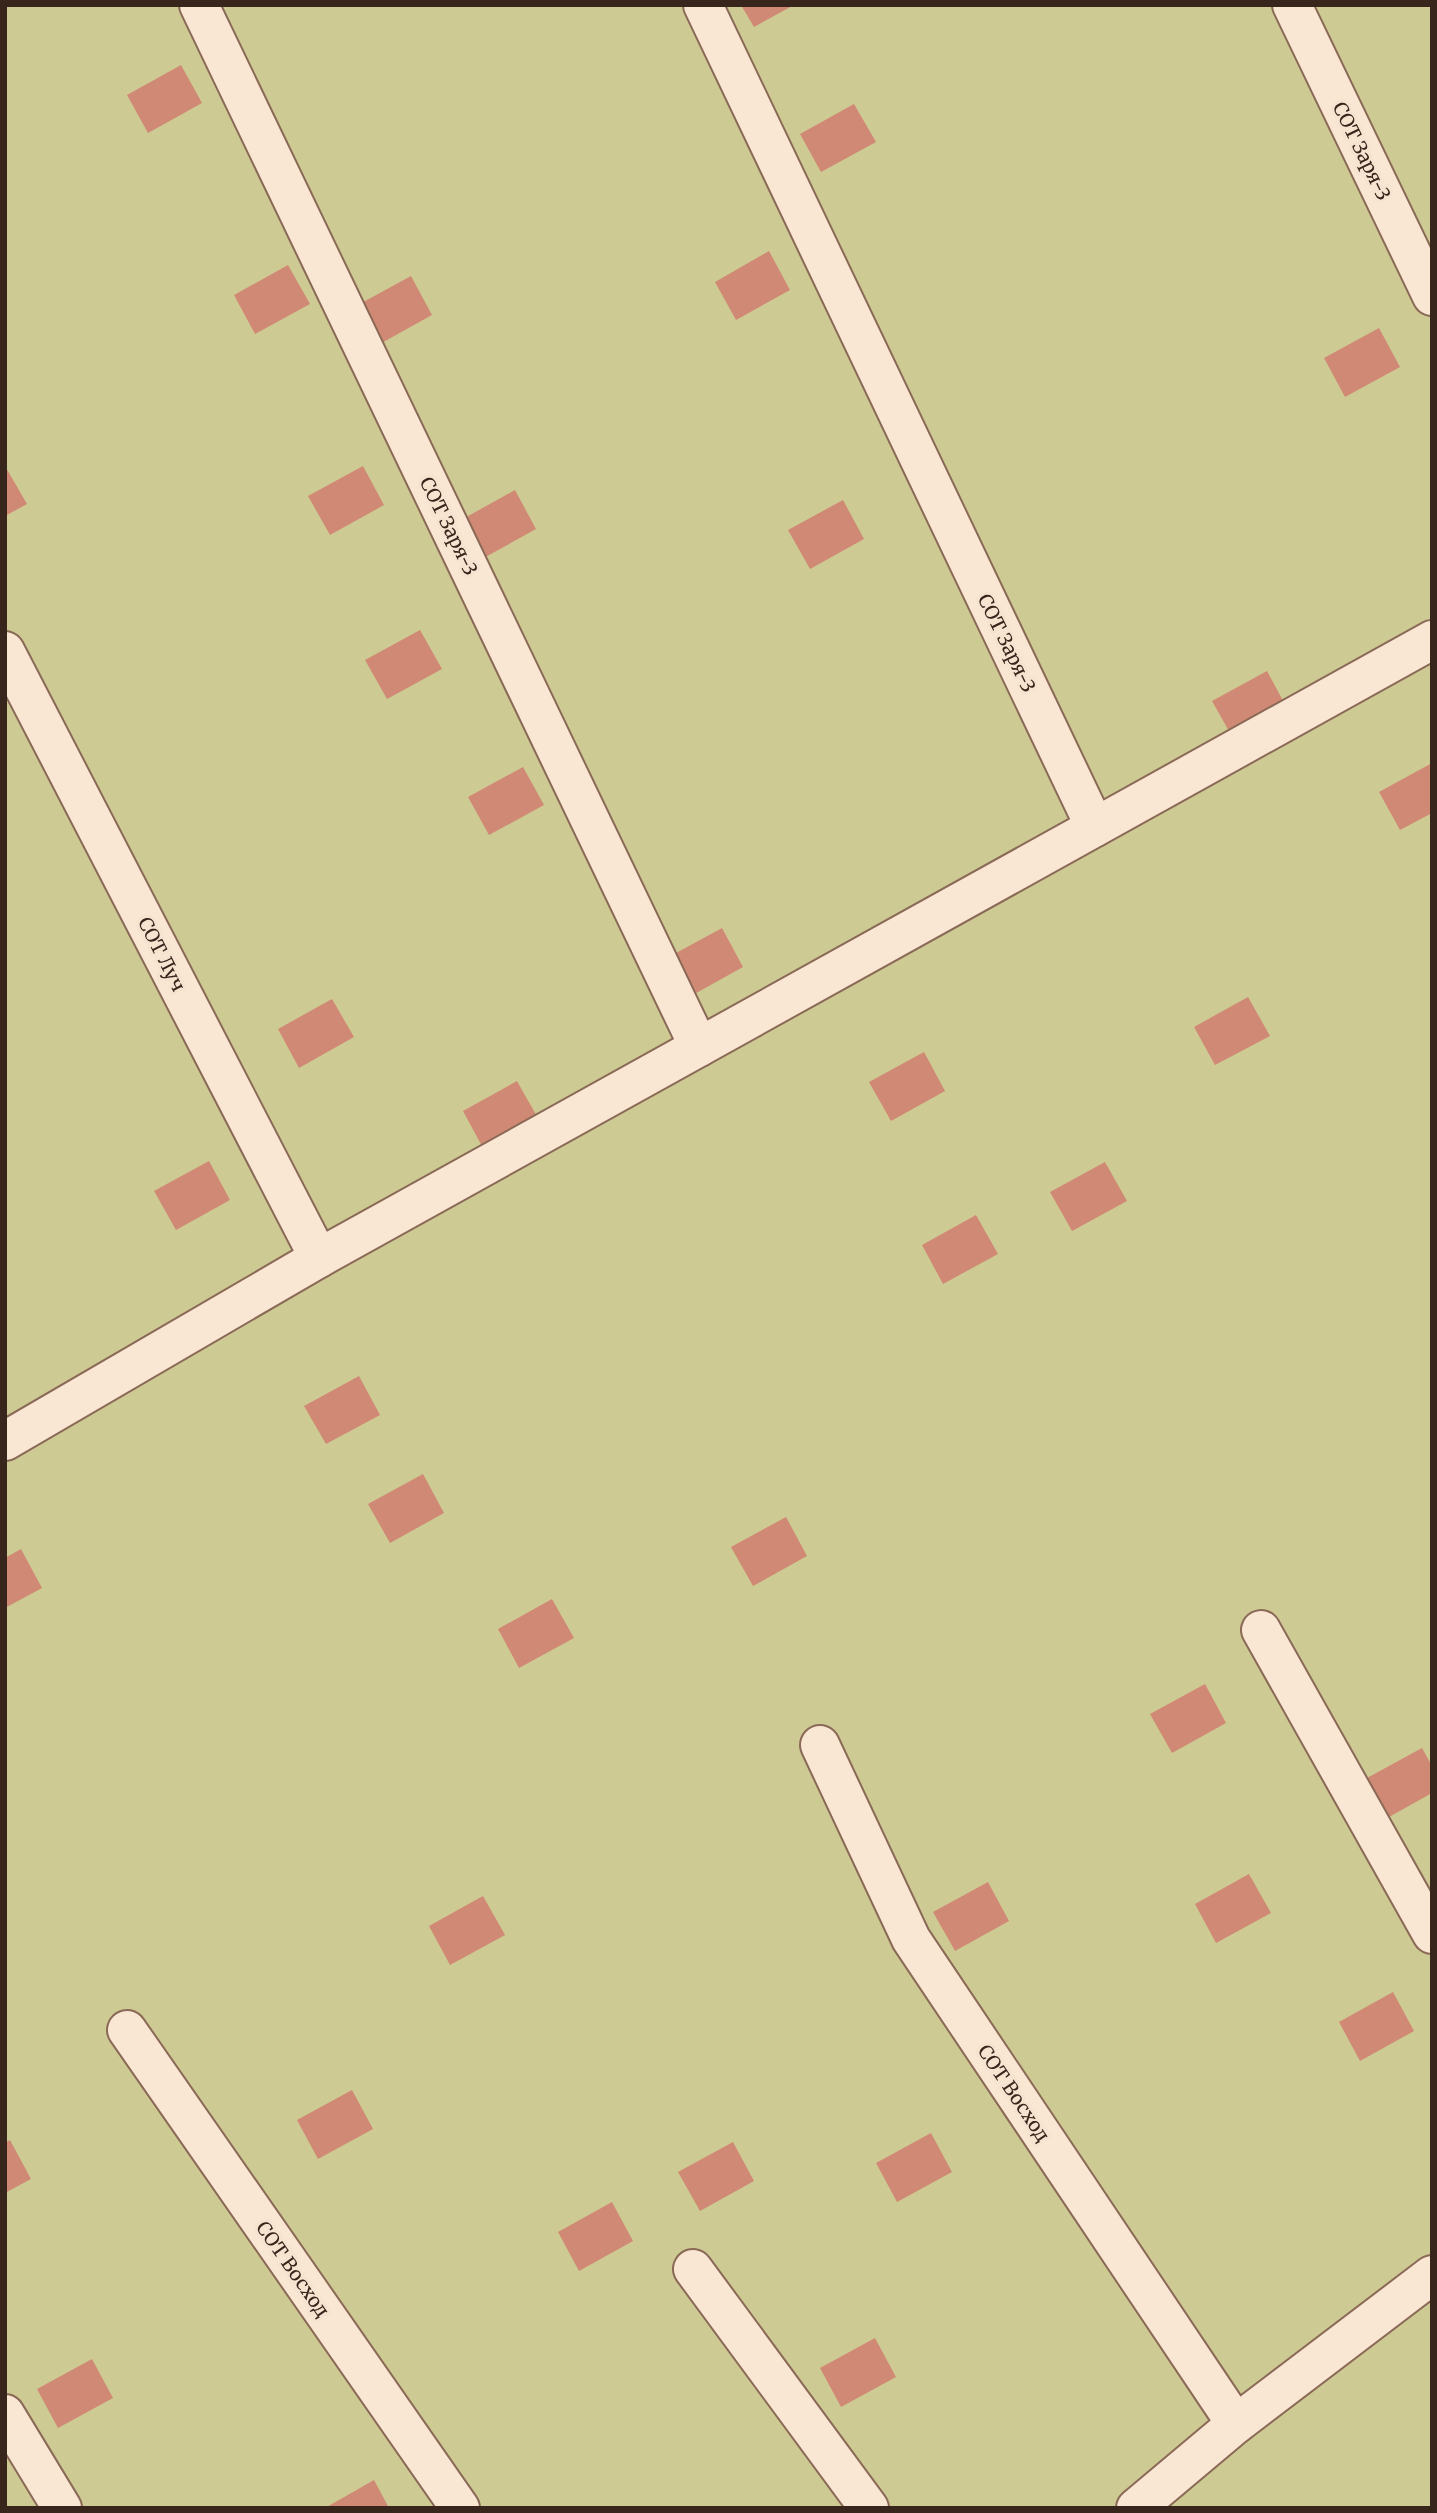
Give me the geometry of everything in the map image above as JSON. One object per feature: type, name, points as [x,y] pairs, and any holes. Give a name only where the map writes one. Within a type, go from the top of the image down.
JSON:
[{"type":"street","name":"СОТ Заря-3","points":[[199,5],[699,1047]]},
{"type":"street","name":"СОТ Заря-3","points":[[703,5],[1095,827]]},
{"type":"street","name":"СОТ Заря-3","points":[[1292,5],[1432,296]]},
{"type":"street","points":[[5,1440],[318,1258],[1432,640]]},
{"type":"street","name":"СОТ Луч","points":[[5,651],[318,1258]]},
{"type":"street","points":[[1261,1630],[1432,1934]]},
{"type":"street","name":"СОТ Восход","points":[[820,1745],[911,1939],[1236,2424]]},
{"type":"street","name":"СОТ Восход","points":[[127,2030],[460,2508]]},
{"type":"street","points":[[693,2269],[869,2508]]},
{"type":"street","points":[[1136,2508],[1236,2424],[1432,2276]]},
{"type":"street","points":[[5,2414],[62,2508]]},
{"type":"shaded area","points":[[5,5],[1432,5],[1432,2508],[5,2508]]},
{"type":"building","points":[[741,5],[794,5],[754,27]]},
{"type":"building","points":[[181,65],[202,103],[148,133],[127,95]]},
{"type":"building","points":[[854,104],[876,142],[821,172],[800,134]]},
{"type":"building","points":[[769,251],[790,290],[736,320],[715,282]]},
{"type":"building","points":[[288,265],[310,304],[255,334],[234,295]]},
{"type":"building","points":[[411,276],[432,315],[378,345],[356,306]]},
{"type":"building","points":[[1379,328],[1400,367],[1345,397],[1324,358]]},
{"type":"building","points":[[5,466],[27,504],[5,516]]},
{"type":"building","points":[[363,466],[384,505],[330,535],[308,496]]},
{"type":"building","points":[[515,490],[536,529],[482,559],[461,520]]},
{"type":"building","points":[[843,500],[864,539],[810,569],[788,530]]},
{"type":"building","points":[[420,630],[442,669],[387,699],[365,660]]},
{"type":"building","points":[[1267,671],[1288,710],[1234,740],[1212,701]]},
{"type":"building","points":[[1432,763],[1432,813],[1400,830],[1379,792]]},
{"type":"building","points":[[523,767],[544,805],[489,835],[468,797]]},
{"type":"building","points":[[722,928],[743,967],[689,997],[667,958]]},
{"type":"building","points":[[1248,997],[1270,1036],[1215,1065],[1194,1027]]},
{"type":"building","points":[[332,999],[354,1037],[299,1068],[278,1029]]},
{"type":"building","points":[[924,1052],[945,1091],[891,1121],[869,1082]]},
{"type":"building","points":[[517,1081],[539,1120],[484,1150],[463,1111]]},
{"type":"building","points":[[209,1161],[230,1200],[176,1230],[154,1191]]},
{"type":"building","points":[[1105,1162],[1127,1201],[1072,1231],[1050,1192]]},
{"type":"building","points":[[976,1215],[998,1254],[943,1284],[922,1245]]},
{"type":"building","points":[[359,1376],[380,1415],[326,1444],[304,1406]]},
{"type":"building","points":[[423,1474],[444,1513],[390,1543],[368,1504]]},
{"type":"building","points":[[786,1517],[807,1556],[753,1586],[731,1547]]},
{"type":"building","points":[[21,1549],[42,1588],[5,1608],[5,1558]]},
{"type":"building","points":[[552,1599],[574,1638],[519,1668],[498,1629]]},
{"type":"building","points":[[1205,1684],[1226,1723],[1172,1753],[1150,1714]]},
{"type":"building","points":[[1422,1748],[1432,1766],[1432,1793],[1389,1817],[1367,1778]]},
{"type":"building","points":[[1249,1874],[1271,1913],[1216,1943],[1195,1904]]},
{"type":"building","points":[[988,1882],[1009,1921],[955,1951],[933,1912]]},
{"type":"building","points":[[483,1896],[505,1935],[450,1965],[429,1926]]},
{"type":"building","points":[[1393,1992],[1414,2031],[1360,2061],[1339,2022]]},
{"type":"building","points":[[352,2090],[373,2129],[318,2159],[297,2120]]},
{"type":"building","points":[[931,2133],[952,2172],[897,2202],[876,2163]]},
{"type":"building","points":[[10,2140],[31,2179],[5,2193],[5,2143]]},
{"type":"building","points":[[733,2142],[754,2181],[700,2211],[678,2172]]},
{"type":"building","points":[[612,2202],[633,2241],[579,2271],[558,2232]]},
{"type":"building","points":[[875,2338],[896,2377],[841,2407],[820,2368]]},
{"type":"building","points":[[92,2359],[113,2398],[58,2428],[37,2389]]},
{"type":"building","points":[[374,2480],[389,2508],[325,2508]]}]
